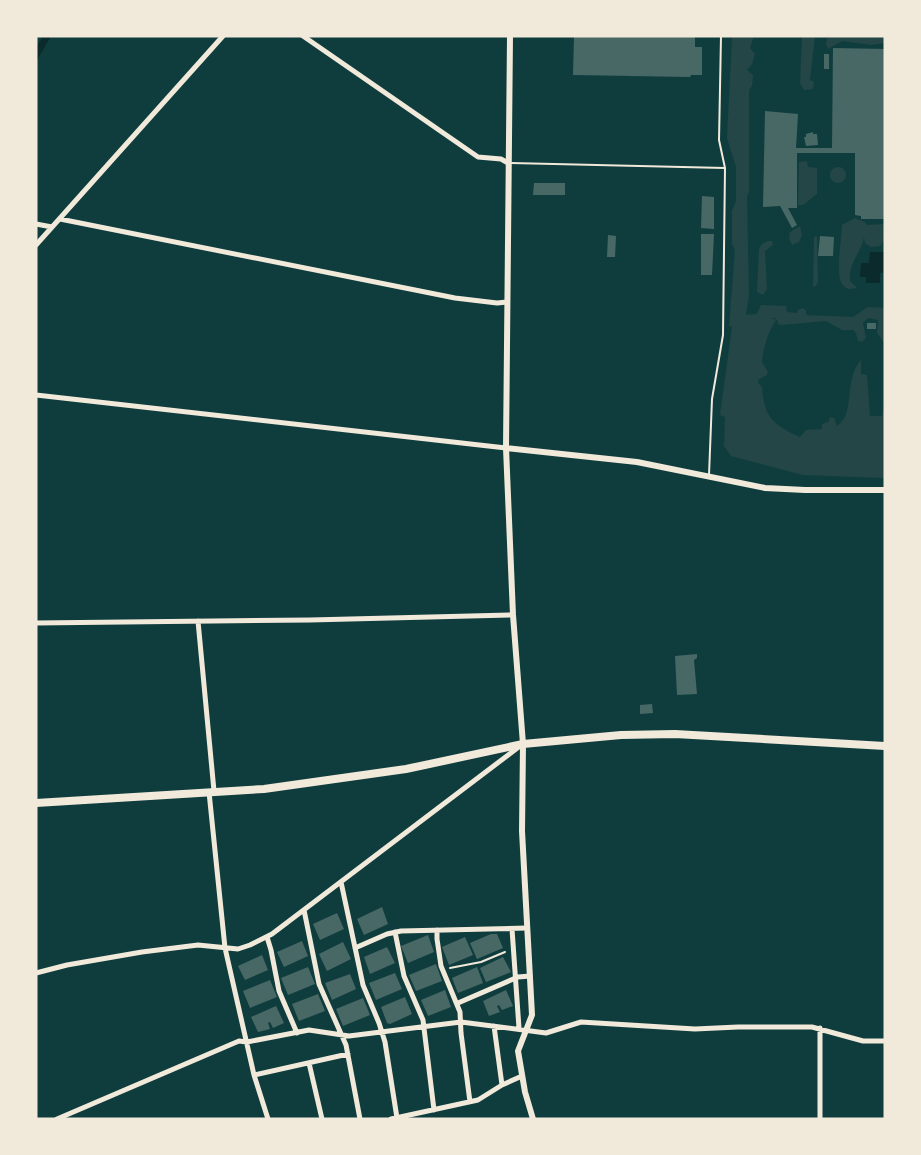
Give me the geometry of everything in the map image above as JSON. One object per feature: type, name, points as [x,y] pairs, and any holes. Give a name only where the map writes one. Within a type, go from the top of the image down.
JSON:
[{"type":"main road","points":[[36,803],[264,789],[406,769],[523,744],[621,735],[675,734],[885,746]]},
{"type":"street","points":[[36,245],[223,36]]},
{"type":"street","points":[[303,36],[478,157],[499,159],[508,163]]},
{"type":"street","points":[[510,36],[506,448],[513,615],[523,744],[522,831],[532,1015],[518,1051],[533,1119]]},
{"type":"street","points":[[60,219],[454,298],[507,302]]},
{"type":"street","points":[[36,224],[52,227]]},
{"type":"street","points":[[36,395],[637,462],[765,488],[885,490]]},
{"type":"street","points":[[36,623],[513,615]]},
{"type":"street","points":[[198,621],[225,948],[254,1075],[268,1119]]},
{"type":"street","points":[[36,973],[67,965],[142,952],[198,945],[238,949],[267,936],[523,744]]},
{"type":"street","points":[[341,882],[363,985],[382,1033],[394,1118],[478,1100],[522,1076]]},
{"type":"street","points":[[304,910],[320,984],[348,1054],[360,1119]]},
{"type":"street","points":[[355,948],[395,932],[527,928]]},
{"type":"street","points":[[512,929],[519,1028]]},
{"type":"street","points":[[437,930],[443,970],[458,1003],[470,1102]]},
{"type":"street","points":[[395,932],[404,976],[423,1020],[434,1110]]},
{"type":"street","points":[[267,936],[279,991],[297,1032]]},
{"type":"street","points":[[458,1003],[516,978],[530,976]]},
{"type":"street","points":[[57,1119],[239,1041],[247,1042],[309,1030],[349,1036],[461,1022],[546,1033],[580,1022],[695,1029],[820,1028],[863,1041],[885,1041]]},
{"type":"street","points":[[494,1026],[502,1085]]},
{"type":"street","points":[[820,1028],[820,1119]]},
{"type":"street","points":[[254,1075],[348,1054]]},
{"type":"street","points":[[309,1063],[322,1119]]},
{"type":"lane","points":[[709,476],[712,399],[723,335],[725,168],[719,140],[721,36]]},
{"type":"lane","points":[[508,163],[725,168]]},
{"type":"path","points":[[443,970],[481,962],[512,947]]},
{"type":"shaded area","points":[[43,36],[51,36],[36,62],[36,48]]},
{"type":"shaded area","points":[[732,36],[754,36],[750,48],[755,54],[747,70],[753,75],[752,86],[749,90],[749,191],[747,197],[749,295],[746,315],[757,314],[761,305],[786,306],[787,312],[797,313],[803,308],[806,315],[853,317],[868,307],[885,308],[885,344],[877,333],[878,320],[868,318],[863,323],[866,338],[862,342],[858,341],[853,330],[842,330],[826,321],[781,325],[775,318],[771,318],[776,320],[766,340],[762,362],[768,372],[759,379],[758,383],[762,387],[765,406],[777,424],[800,437],[806,430],[822,429],[822,424],[828,422],[830,417],[834,418],[837,426],[843,421],[846,413],[852,377],[861,360],[861,374],[867,375],[870,416],[882,416],[885,402],[885,478],[803,475],[731,456],[724,446],[725,417],[720,415],[732,327],[729,326],[735,250],[732,244],[732,211],[736,201],[736,167],[727,138]]},
{"type":"shaded area","points":[[815,36],[810,80],[814,82],[813,89],[804,90],[800,83],[802,37]]},
{"type":"shaded area","points":[[831,36],[885,36],[885,43],[872,45],[842,41],[828,49],[827,39]]},
{"type":"shaded area","points":[[807,161],[808,167],[817,168],[817,194],[803,205],[798,205],[799,162]]},
{"type":"shaded area","points":[[835,167],[841,167],[846,175],[844,181],[835,183],[830,178],[830,172]]},
{"type":"shaded area","points":[[855,218],[867,225],[885,224],[885,239],[880,246],[871,247],[865,243],[864,237],[850,275],[850,281],[857,288],[850,289],[841,282],[839,257],[842,225]]},
{"type":"shaded area","points":[[800,226],[802,235],[799,242],[792,245],[789,238],[790,232]]},
{"type":"shaded area","points":[[817,236],[818,282],[815,287],[813,286],[814,237]]},
{"type":"shaded area","points":[[768,241],[772,241],[773,245],[765,251],[767,289],[763,295],[757,292],[759,249]]},
{"type":"shaded area","points":[[870,252],[885,252],[885,272],[880,273],[880,283],[866,283],[866,277],[860,277],[861,263],[869,263]]},
{"type":"building","points":[[574,36],[695,36],[695,47],[702,47],[702,75],[691,75],[690,77],[573,75]]},
{"type":"building","points":[[833,48],[885,49],[885,219],[861,219],[861,216],[855,215],[855,153],[797,153],[797,208],[788,208],[797,225],[792,228],[780,206],[763,207],[765,111],[798,114],[796,148],[832,148]]},
{"type":"building","points":[[824,54],[829,54],[829,69],[824,69]]},
{"type":"building","points":[[813,132],[817,134],[818,145],[806,146],[804,137]]},
{"type":"building","points":[[534,183],[565,183],[565,195],[533,195]]},
{"type":"building","points":[[702,196],[714,197],[714,229],[701,228]]},
{"type":"building","points":[[701,234],[714,234],[712,275],[701,275]]},
{"type":"building","points":[[608,235],[616,236],[615,257],[607,257]]},
{"type":"building","points":[[820,236],[834,237],[833,256],[818,256]]},
{"type":"building","points":[[867,323],[876,323],[876,329],[867,329]]},
{"type":"building","points":[[697,654],[694,660],[697,694],[677,695],[675,656]]},
{"type":"building","points":[[652,704],[653,713],[640,714],[640,705]]},
{"type":"building","points":[[382,907],[388,924],[364,935],[357,919]]},
{"type":"building","points":[[337,913],[344,929],[320,940],[313,924]]},
{"type":"building","points":[[491,934],[497,934],[503,948],[477,959],[470,943]]},
{"type":"building","points":[[428,935],[434,952],[408,963],[401,946]]},
{"type":"building","points":[[465,937],[473,955],[449,965],[442,947]]},
{"type":"building","points":[[302,941],[308,956],[284,967],[277,952]]},
{"type":"building","points":[[343,942],[351,959],[327,971],[319,954]]},
{"type":"building","points":[[387,947],[395,963],[370,974],[364,957]]},
{"type":"building","points":[[262,955],[268,970],[245,980],[238,966]]},
{"type":"building","points":[[503,957],[511,972],[486,982],[480,968]]},
{"type":"building","points":[[436,964],[442,981],[416,991],[409,975]]},
{"type":"building","points":[[308,967],[315,984],[288,995],[281,978]]},
{"type":"building","points":[[477,967],[483,983],[458,993],[452,978]]},
{"type":"building","points":[[395,973],[402,989],[376,1000],[369,983]]},
{"type":"building","points":[[350,974],[356,989],[332,1000],[325,983]]},
{"type":"building","points":[[270,980],[277,997],[250,1008],[243,991]]},
{"type":"building","points":[[445,990],[451,1007],[428,1016],[421,1000]]},
{"type":"building","points":[[506,990],[513,1006],[502,1010],[499,1005],[497,1006],[500,1012],[489,1016],[483,1001]]},
{"type":"building","points":[[318,994],[325,1011],[299,1021],[292,1004]]},
{"type":"building","points":[[405,997],[412,1014],[390,1024],[387,1023],[381,1007]]},
{"type":"building","points":[[363,998],[370,1015],[343,1026],[336,1009]]},
{"type":"building","points":[[276,1006],[284,1023],[273,1028],[270,1022],[268,1023],[270,1029],[258,1032],[251,1017]]}]
